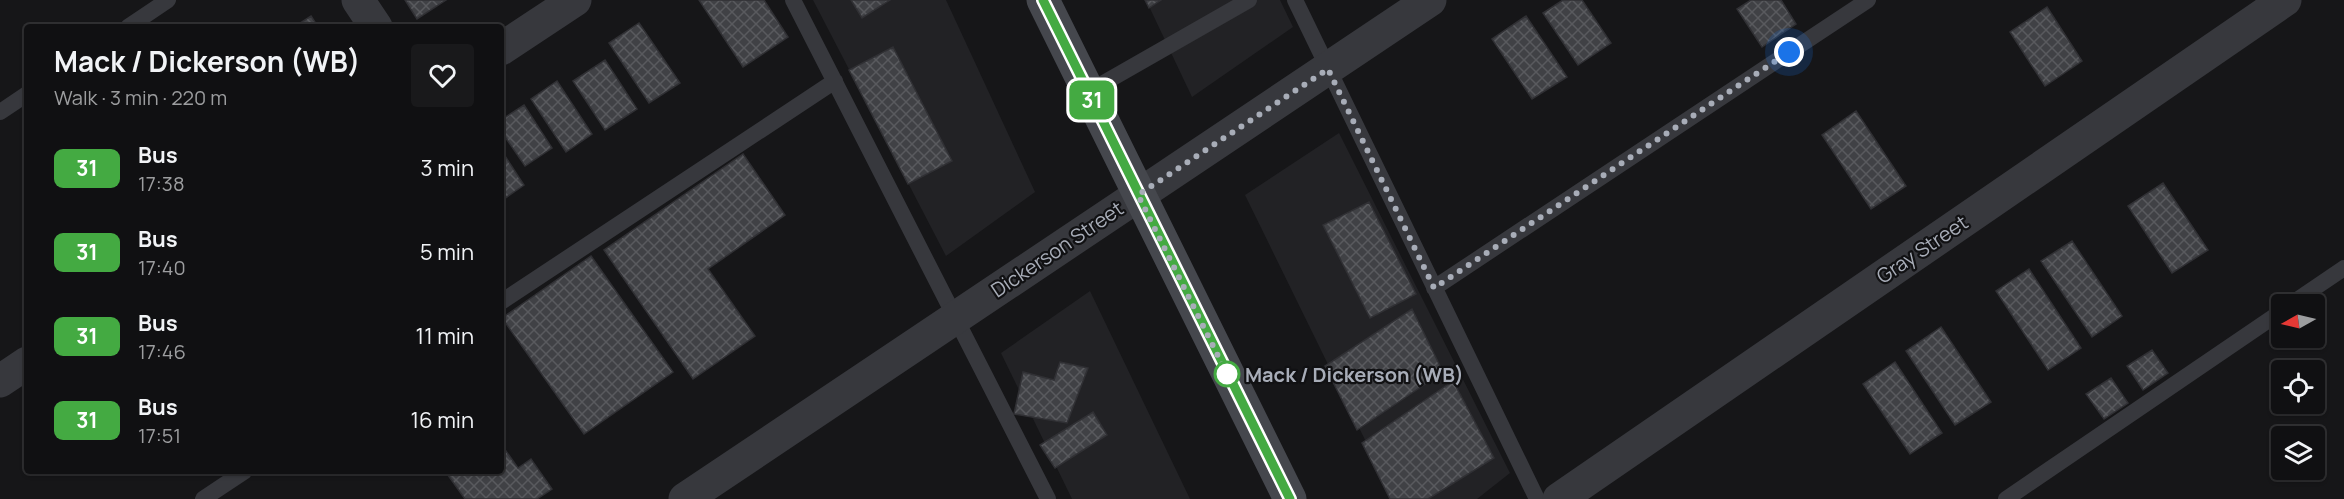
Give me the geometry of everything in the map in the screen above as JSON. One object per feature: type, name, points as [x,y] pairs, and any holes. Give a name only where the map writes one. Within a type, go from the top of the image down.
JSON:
[{"type":"main road","points":[[1043,0],[1290,499]]},
{"type":"street","points":[[358,0],[374,24]]},
{"type":"street","points":[[504,47],[575,0]]},
{"type":"street","name":"Dickerson Street","points":[[685,499],[1430,0]]},
{"type":"street","name":"Gray Street","points":[[1559,499],[2285,0]]},
{"type":"street","points":[[0,381],[24,365]]},
{"type":"lane","points":[[132,24],[168,0]]},
{"type":"lane","points":[[793,0],[1048,499]]},
{"type":"lane","points":[[1088,92],[1249,0]]},
{"type":"lane","points":[[1295,0],[1537,499]]},
{"type":"lane","points":[[1434,288],[1868,0]]},
{"type":"lane","points":[[504,300],[835,81]]},
{"type":"lane","points":[[0,112],[24,96]]},
{"type":"lane","points":[[2306,294],[2344,268]]},
{"type":"lane","points":[[2006,499],[2271,318]]},
{"type":"lane","points":[[203,499],[240,474]]},
{"type":"shaded area","points":[[813,0],[946,0],[1035,192],[946,256]]},
{"type":"shaded area","points":[[1146,0],[1280,0],[1293,27],[1192,97]]},
{"type":"shaded area","points":[[1339,133],[1510,473],[1477,499],[1394,499],[1245,195]]},
{"type":"shaded area","points":[[1090,291],[1190,499],[1072,499],[1001,353]]},
{"type":"building","points":[[405,0],[446,0],[417,19]]},
{"type":"building","points":[[699,0],[764,0],[788,37],[743,67]]},
{"type":"building","points":[[851,0],[890,0],[862,18]]},
{"type":"building","points":[[1145,0],[1161,0],[1149,8]]},
{"type":"building","points":[[1563,0],[1582,0],[1611,43],[1578,65],[1543,13]]},
{"type":"building","points":[[1751,0],[1781,0],[1796,24],[1762,47],[1737,9]]},
{"type":"building","points":[[2047,7],[2082,61],[2045,86],[2010,32]]},
{"type":"building","points":[[311,16],[316,24],[299,24]]},
{"type":"building","points":[[1526,16],[1567,77],[1532,99],[1492,39]]},
{"type":"building","points":[[639,23],[680,83],[649,103],[609,43]]},
{"type":"building","points":[[893,47],[952,161],[908,184],[849,70]]},
{"type":"building","points":[[605,60],[637,109],[605,130],[573,81]]},
{"type":"building","points":[[557,81],[592,134],[566,152],[531,99]]},
{"type":"building","points":[[524,105],[552,148],[525,166],[504,135],[504,118]]},
{"type":"building","points":[[1856,111],[1906,186],[1871,209],[1822,135]]},
{"type":"building","points":[[743,154],[785,215],[708,269],[755,336],[693,379],[604,250]]},
{"type":"building","points":[[504,155],[524,185],[504,199]]},
{"type":"building","points":[[2163,183],[2208,250],[2172,273],[2128,206]]},
{"type":"building","points":[[1369,202],[1416,294],[1370,318],[1323,225]]},
{"type":"building","points":[[2072,241],[2122,316],[2092,337],[2041,261]]},
{"type":"building","points":[[591,256],[673,372],[584,434],[504,321],[504,317]]},
{"type":"building","points":[[2029,269],[2081,348],[2048,370],[1996,291]]},
{"type":"building","points":[[1412,309],[1443,372],[1357,430],[1325,366]]},
{"type":"building","points":[[1941,327],[1991,402],[1955,425],[1906,351]]},
{"type":"building","points":[[2152,350],[2168,373],[2143,390],[2127,366]]},
{"type":"building","points":[[1060,362],[1088,368],[1067,423],[1014,414],[1023,372],[1054,380]]},
{"type":"building","points":[[1895,362],[1942,433],[1910,454],[1863,384]]},
{"type":"building","points":[[2111,378],[2128,403],[2104,419],[2086,394]]},
{"type":"building","points":[[1453,381],[1494,458],[1428,499],[1390,499],[1362,443]]},
{"type":"building","points":[[1093,412],[1107,435],[1055,468],[1040,445]]},
{"type":"building","points":[[504,448],[518,468],[531,459],[552,489],[537,499],[465,499],[447,474],[504,474]]},
{"type":"bus line","name":"31","points":[[1043,0],[1290,499]]},
{"type":"place","name":"Mack / Dickerson (WB)","points":[[1227,374]]},
{"type":"route","points":[[1227,374],[1138,195],[1328,69],[1434,288],[1789,52]]}]
